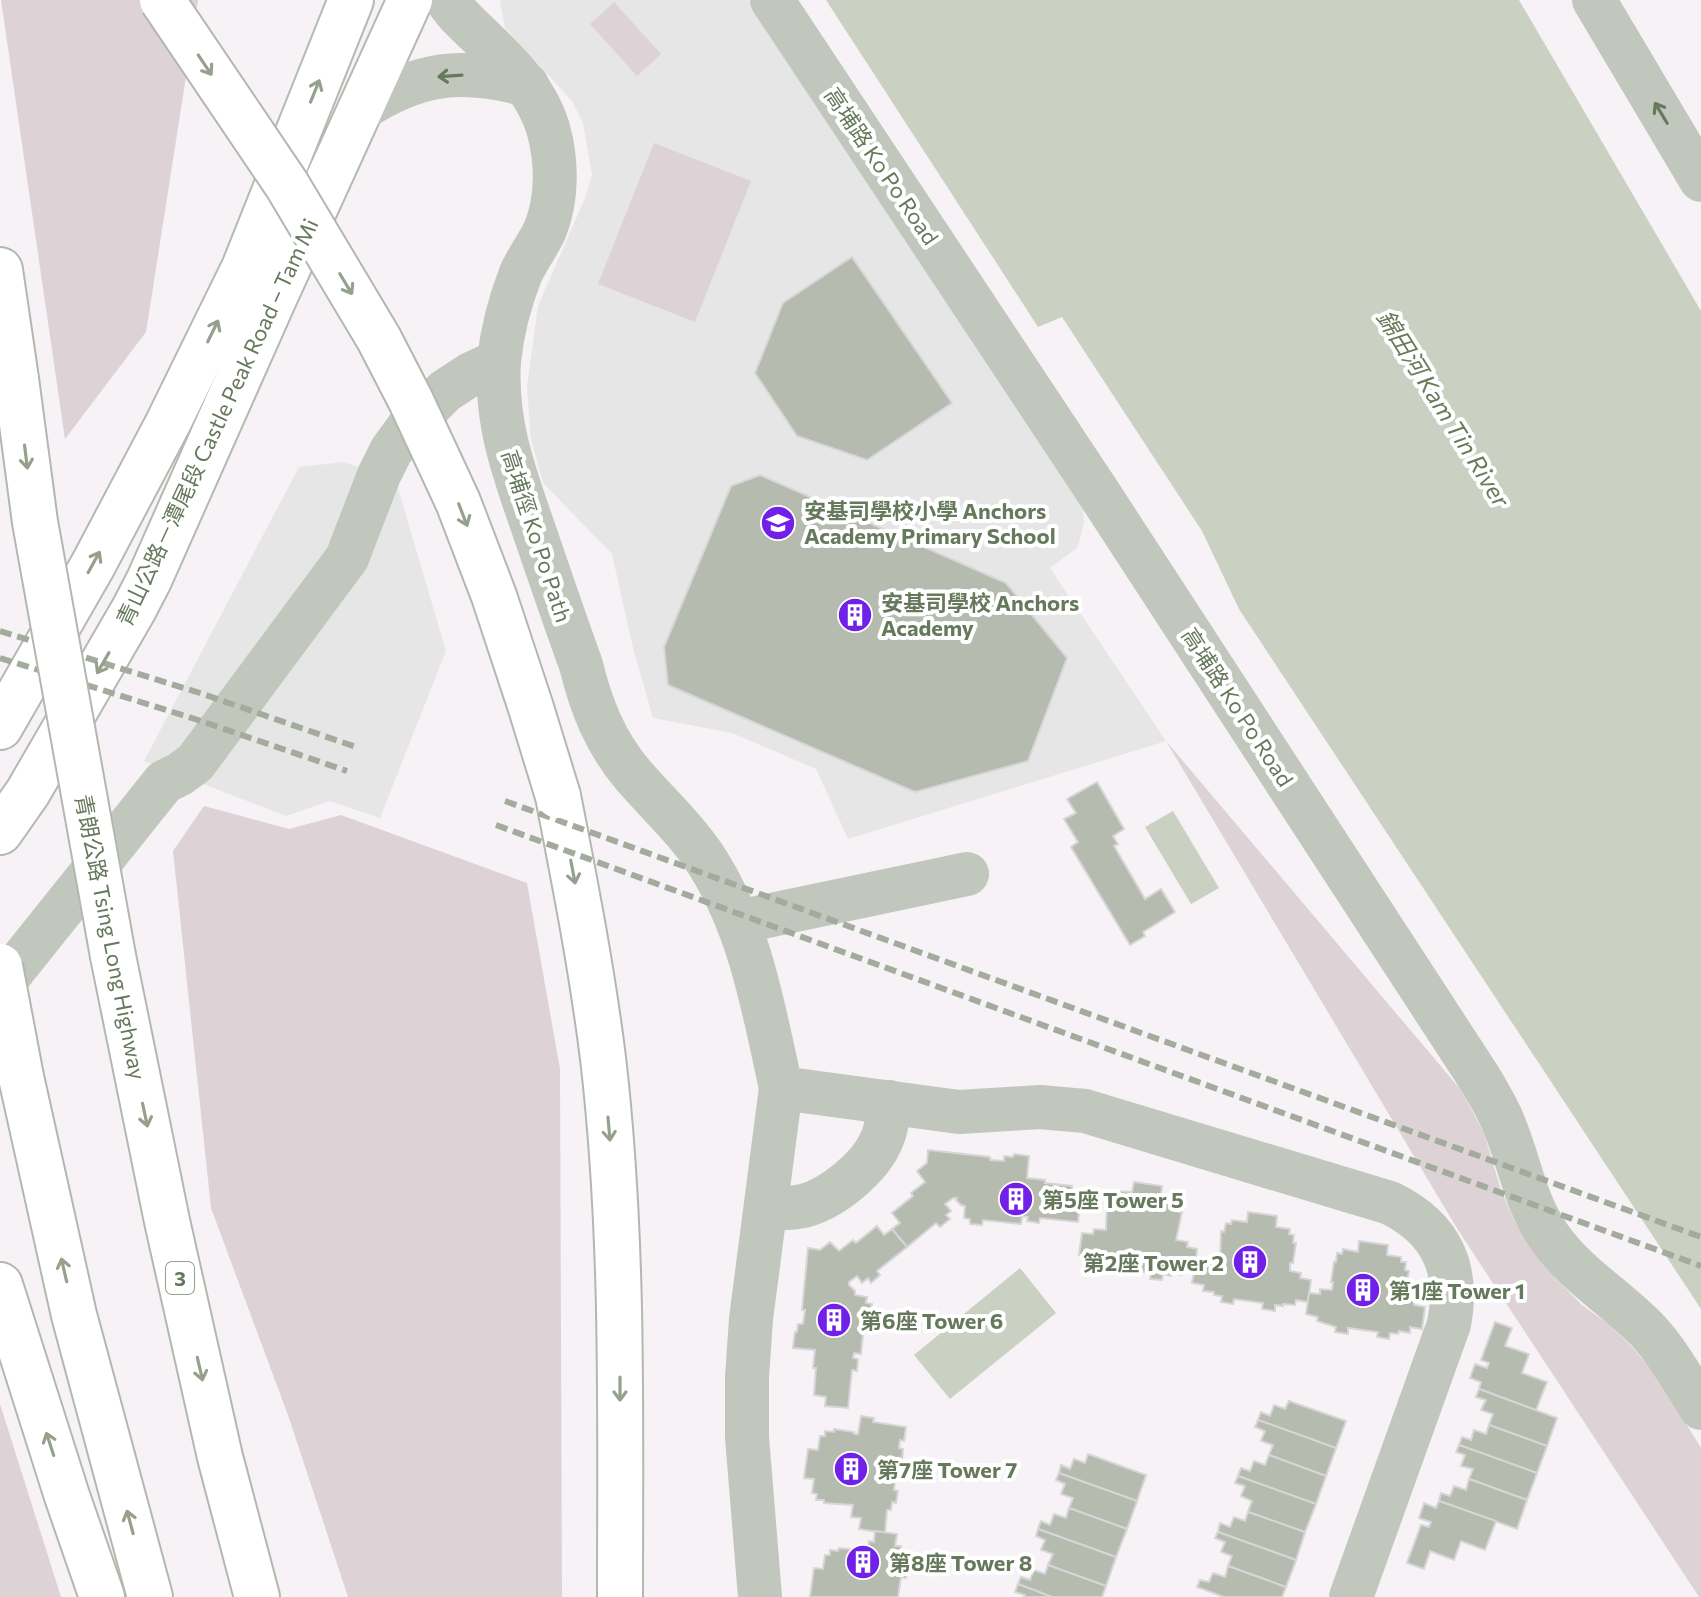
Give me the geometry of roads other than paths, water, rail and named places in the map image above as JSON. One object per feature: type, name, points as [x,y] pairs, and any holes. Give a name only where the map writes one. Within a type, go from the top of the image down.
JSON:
[{"type":"main road","points":[[161,0],[287,185],[379,339],[411,401],[458,502],[494,596],[558,796],[586,939],[603,1059],[613,1169],[620,1349],[620,1597]]},
{"type":"main road","name":"青山公路－潭尾段 Castle Peak Road – Tam Mi","points":[[0,727],[93,565],[167,425],[244,268],[351,0]]},
{"type":"main road","name":"青山公路－潭尾段 Castle Peak Road – Tam Mi","points":[[0,832],[28,792],[149,580],[410,0]]},
{"type":"main road","name":"青朗公路 Tsing Long Highway","points":[[0,270],[35,522],[113,956],[216,1442],[257,1597]]},
{"type":"main road","points":[[0,966],[21,1077],[74,1315],[150,1597]]},
{"type":"main road","points":[[0,1285],[102,1597]]},
{"type":"street","name":"高埔徑 Ko Po Path","points":[[447,0],[527,85],[539,105],[553,153],[555,179],[552,205],[545,230],[522,271],[507,315],[499,361],[500,408],[508,454],[602,731],[633,775],[682,827],[729,900],[756,976],[781,1088],[751,1319],[747,1377],[747,1437],[760,1597]]},
{"type":"street","name":"高埔路 Ko Po Road","points":[[772,0],[1098,492],[1494,1101],[1522,1183],[1549,1236],[1588,1280],[1651,1334],[1676,1366],[1701,1408]]},
{"type":"street","points":[[1594,0],[1701,180]]},
{"type":"street","points":[[360,110],[392,91],[437,76],[478,75],[527,85]]},
{"type":"street","points":[[0,987],[164,782],[195,763],[347,558],[379,475],[407,429],[445,391],[499,361]]},
{"type":"street","points":[[738,922],[967,874]]},
{"type":"street","points":[[781,1088],[959,1112],[1040,1107],[1085,1111],[1390,1203],[1423,1224],[1446,1258],[1454,1302],[1449,1324],[1351,1597]]},
{"type":"street","points":[[766,1207],[784,1209],[819,1200],[863,1168],[883,1138],[889,1102]]},
{"type":"water","name":"錦田河 Kam Tin River","points":[[826,0],[1519,0],[1701,311],[1701,1309],[1239,609],[1202,531],[1062,317],[1038,327]]},
{"type":"water","points":[[1173,811],[1219,888],[1191,904],[1145,827]]},
{"type":"water","points":[[1020,1268],[1056,1313],[950,1399],[914,1355]]},
{"type":"railway","points":[[0,631],[200,693],[356,747]]},
{"type":"railway","points":[[0,658],[347,771]]},
{"type":"railway","points":[[505,801],[1701,1237]]},
{"type":"railway","points":[[496,825],[1701,1266]]},
{"type":"place","name":"安基司學校小學 Anchors Academy Primary School","points":[[778,523]]},
{"type":"place","name":"安基司學校 Anchors Academy","points":[[855,615]]},
{"type":"place","name":"第5座 Tower 5","points":[[1016,1199]]},
{"type":"place","name":"第2座 Tower 2","points":[[1250,1262]]},
{"type":"place","name":"第1座 Tower 1","points":[[1363,1290]]},
{"type":"place","name":"第6座 Tower 6","points":[[834,1320]]},
{"type":"place","name":"第7座 Tower 7","points":[[851,1469]]},
{"type":"place","name":"第8座 Tower 8","points":[[863,1562]]}]
